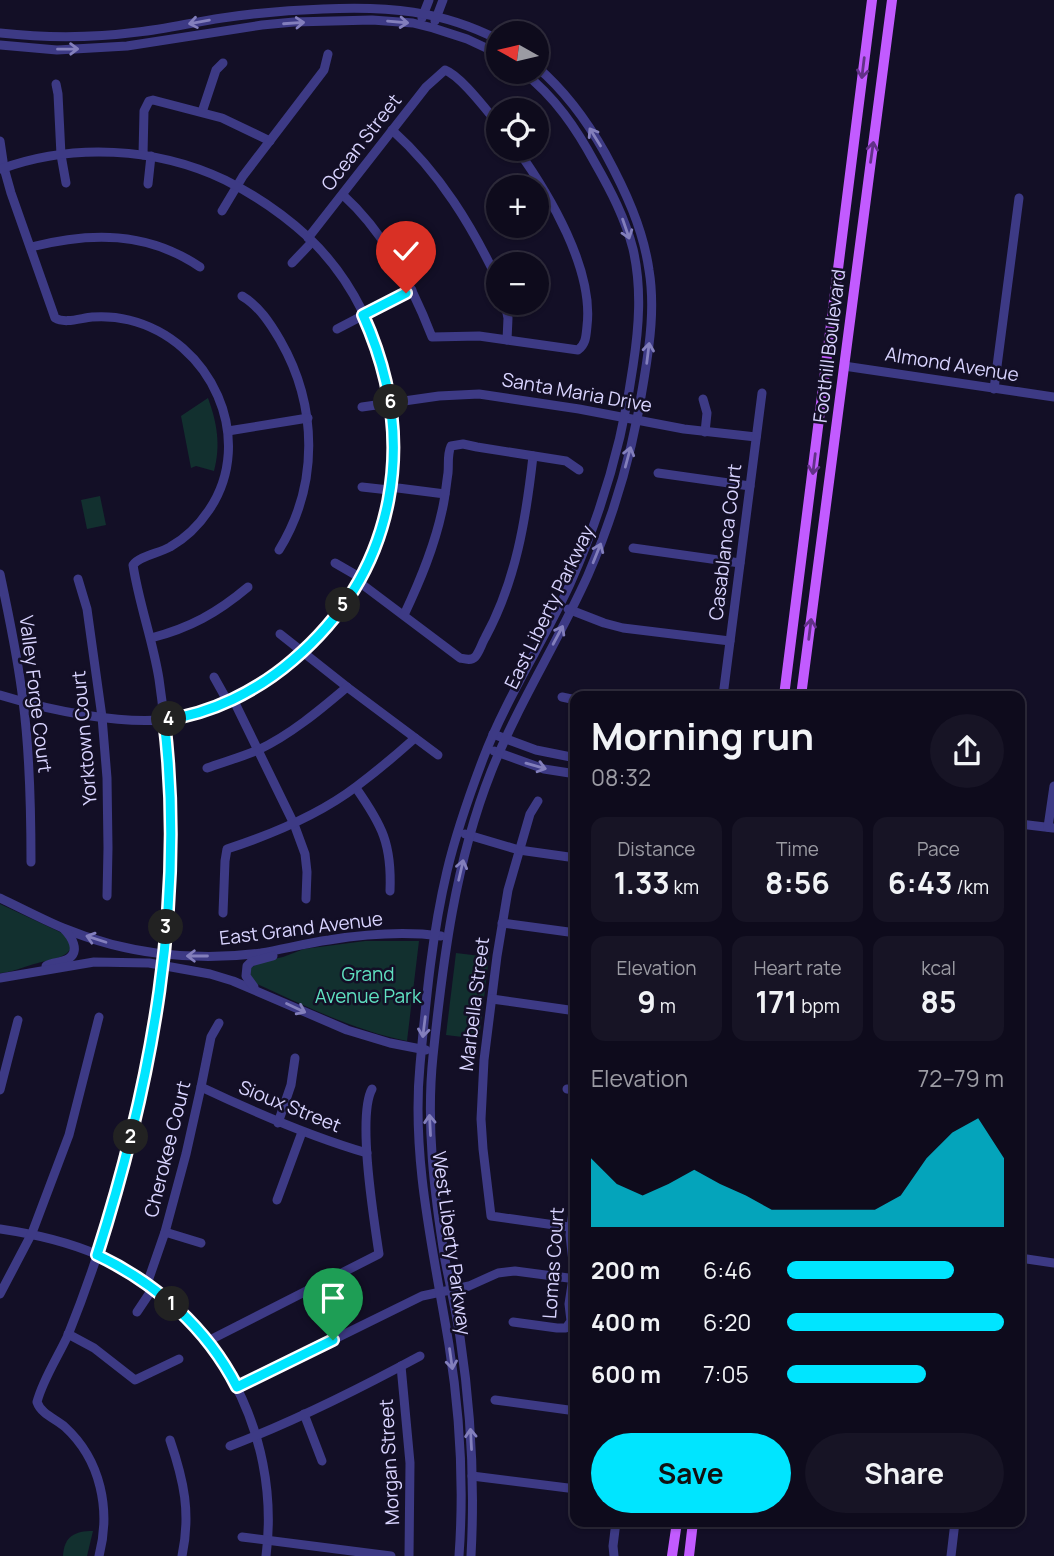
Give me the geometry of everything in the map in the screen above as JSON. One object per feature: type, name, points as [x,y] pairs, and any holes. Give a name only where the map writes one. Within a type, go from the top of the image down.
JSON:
[{"type":"main road","name":"Foothill Boulevard","points":[[785,691],[872,0]]},
{"type":"main road","name":"Foothill Boulevard","points":[[802,691],[892,0]]},
{"type":"main road","points":[[848,199],[855,200],[857,206],[851,258],[855,277]]},
{"type":"main road","points":[[672,1556],[676,1527]]},
{"type":"main road","points":[[689,1556],[692,1527]]},
{"type":"street","points":[[420,25],[429,0]]},
{"type":"street","points":[[433,28],[443,0]]},
{"type":"street","points":[[0,33],[99,36],[148,31],[236,16],[311,9],[375,8],[437,16],[486,34]]},
{"type":"street","points":[[0,46],[57,50],[127,46],[229,29],[372,20],[433,28],[486,48]]},
{"type":"street","points":[[222,211],[236,186],[324,70],[328,54]]},
{"type":"street","points":[[202,112],[216,70],[223,63]]},
{"type":"street","name":"Ocean Street","points":[[292,263],[426,87],[445,70],[450,71],[486,110]]},
{"type":"street","name":"East Liberty Parkway","points":[[448,937],[460,872],[477,812],[499,753],[591,568],[610,517],[637,420],[647,365],[652,312],[650,271],[641,233],[616,174],[591,130],[550,79]]},
{"type":"street","points":[[56,84],[61,155],[66,183]]},
{"type":"street","name":"East Liberty Parkway","points":[[435,935],[457,832],[487,748],[510,698],[560,605],[599,512],[625,418],[633,369],[639,318],[638,281],[630,239],[614,197],[578,132],[537,84]]},
{"type":"street","points":[[148,184],[144,111],[149,102],[159,101],[202,112],[234,123],[270,141]]},
{"type":"street","points":[[392,130],[422,160],[449,194],[472,229],[486,257]]},
{"type":"street","points":[[0,141],[2,169],[55,318],[62,321],[96,317],[124,319],[148,326],[167,336],[191,355],[206,374],[219,398],[228,431],[226,470],[211,508],[184,538],[163,551],[139,559],[133,565],[159,679],[170,785],[170,852],[162,965],[148,1063],[122,1174],[97,1255],[68,1334],[38,1399],[42,1411],[80,1444],[96,1472],[103,1495],[105,1522],[101,1555]]},
{"type":"street","points":[[0,695],[46,708],[102,717],[164,720],[185,716],[231,700],[281,670],[333,619],[360,580],[380,532],[390,489],[393,436],[391,403],[378,352],[363,315],[339,275],[310,240],[275,209],[213,174],[147,155],[97,152],[61,155],[2,169]]},
{"type":"street","points":[[343,195],[362,214],[393,256],[412,290],[432,337],[468,335],[575,351],[581,348],[585,339],[588,307],[585,284],[558,216],[525,161]]},
{"type":"street","points":[[993,389],[1019,198]]},
{"type":"street","points":[[31,247],[76,238],[130,239],[174,250],[200,267]]},
{"type":"street","points":[[337,329],[412,290]]},
{"type":"street","points":[[242,296],[262,314],[286,350],[301,387],[308,418],[309,457],[305,487],[296,516],[279,550]]},
{"type":"street","points":[[507,315],[507,340]]},
{"type":"street","name":"Almond Avenue","points":[[844,366],[1054,397]]},
{"type":"street","name":"Casablanca Court","points":[[724,691],[762,393]]},
{"type":"street","name":"Santa Maria Drive","points":[[362,407],[453,394],[479,394],[705,432],[756,437]]},
{"type":"street","points":[[703,399],[707,414],[705,432]]},
{"type":"street","points":[[228,431],[308,418]]},
{"type":"street","points":[[404,615],[425,572],[435,542],[445,494],[448,453],[452,446],[463,444],[566,461],[579,470]]},
{"type":"street","points":[[335,563],[460,658],[470,660],[476,656],[507,589],[524,524],[533,456]]},
{"type":"street","points":[[658,474],[750,486]]},
{"type":"street","points":[[362,487],[445,494]]},
{"type":"street","points":[[633,548],[740,562]]},
{"type":"street","name":"Valley Forge Court","points":[[0,573],[24,702],[30,784],[31,862]]},
{"type":"street","name":"Yorktown Court","points":[[78,579],[87,608],[102,717],[107,778],[107,896]]},
{"type":"street","points":[[151,638],[177,631],[206,617],[248,587]]},
{"type":"street","points":[[560,605],[604,624],[730,641]]},
{"type":"street","points":[[280,634],[438,755]]},
{"type":"street","points":[[214,677],[231,700],[294,824],[305,854],[306,899]]},
{"type":"street","points":[[207,768],[258,750],[318,711],[347,687]]},
{"type":"street","points":[[562,697],[570,699]]},
{"type":"street","points":[[493,734],[536,750],[570,757]]},
{"type":"street","points":[[223,913],[227,849],[294,824],[356,788],[415,738]]},
{"type":"street","points":[[487,748],[544,769],[570,773]]},
{"type":"street","points":[[1025,825],[1051,828],[1054,786]]},
{"type":"street","points":[[356,788],[384,834],[391,871],[390,891]]},
{"type":"street","name":"Marbella Street","points":[[538,801],[530,814],[519,850],[502,923],[481,1090],[483,1149],[491,1216],[570,1228]]},
{"type":"street","points":[[457,832],[519,850],[570,857]]},
{"type":"street","name":"East Grand Avenue","points":[[0,898],[64,928],[103,942],[178,956],[231,956],[358,936],[390,934],[448,937]]},
{"type":"street","points":[[502,923],[570,932]]},
{"type":"street","points":[[39,971],[50,963],[68,959],[72,954],[74,941],[64,928]]},
{"type":"street","name":"West Liberty Parkway","points":[[435,935],[418,1089],[426,1213],[452,1364],[459,1443],[459,1556]]},
{"type":"street","name":"West Liberty Parkway","points":[[448,937],[430,1082],[430,1118],[439,1215],[467,1391],[472,1476],[471,1556]]},
{"type":"street","points":[[257,990],[246,976],[247,966],[251,962],[272,956],[279,950]]},
{"type":"street","points":[[0,978],[107,961],[162,965],[210,974],[257,990],[347,1030],[390,1043],[434,1051]]},
{"type":"street","points":[[492,999],[570,1010]]},
{"type":"street","points":[[0,1294],[32,1233],[69,1135],[99,1017]]},
{"type":"street","points":[[0,1090],[18,1020]]},
{"type":"street","name":"Cherokee Court","points":[[137,1312],[150,1286],[186,1154],[211,1037],[219,1023]]},
{"type":"street","points":[[278,1123],[291,1085],[295,1058]]},
{"type":"street","name":"Sioux Street","points":[[201,1087],[278,1123],[367,1153]]},
{"type":"street","points":[[208,1341],[379,1254],[367,1153],[367,1103],[372,1089]]},
{"type":"street","points":[[277,1200],[302,1132]]},
{"type":"street","points":[[0,1229],[32,1233],[97,1255],[150,1286],[208,1341],[237,1387],[257,1435],[268,1496],[267,1556]]},
{"type":"street","points":[[165,1232],[201,1243]]},
{"type":"street","points":[[1025,1259],[1054,1263]]},
{"type":"street","points":[[237,1387],[418,1298],[469,1286],[498,1273],[515,1271],[570,1278]]},
{"type":"street","name":"Lomas Court","points":[[513,1322],[557,1328],[566,1328],[570,1322]]},
{"type":"street","points":[[68,1334],[94,1348],[135,1380],[179,1359]]},
{"type":"street","points":[[230,1446],[304,1414],[420,1356]]},
{"type":"street","name":"Morgan Street","points":[[401,1366],[410,1463],[409,1556]]},
{"type":"street","points":[[495,1400],[570,1410]]},
{"type":"street","points":[[304,1414],[322,1461]]},
{"type":"street","points":[[170,1440],[185,1489],[186,1527],[182,1556]]},
{"type":"street","points":[[472,1476],[570,1488]]},
{"type":"street","points":[[614,1556],[615,1527]]},
{"type":"street","points":[[951,1556],[954,1527]]},
{"type":"street","points":[[242,1537],[391,1556]]},
{"type":"green space","points":[[208,398],[217,434],[214,471],[196,466],[191,468],[181,416]]},
{"type":"green space","points":[[100,496],[106,525],[87,529],[81,500]]},
{"type":"green space","points":[[0,904],[62,933],[68,940],[69,951],[59,958],[0,973]]},
{"type":"green space","name":"Grand Avenue Park","points":[[365,941],[419,941],[407,1041],[368,1031],[330,1016],[255,983],[250,976],[251,968],[259,962],[304,949]]},
{"type":"green space","name":"Grand Avenue Park","points":[[456,953],[489,957],[479,1039],[446,1035]]},
{"type":"green space","points":[[93,1531],[87,1556],[63,1556],[68,1539],[81,1532]]},
{"type":"route","points":[[333,1340],[237,1387],[208,1341],[170,1302],[147,1284],[97,1255],[135,1123],[156,1013],[167,912],[170,852],[170,785],[164,720],[201,712],[228,702],[281,670],[320,634],[359,582],[384,516],[393,450],[393,420],[389,394],[372,333],[363,315],[406,293]]}]
